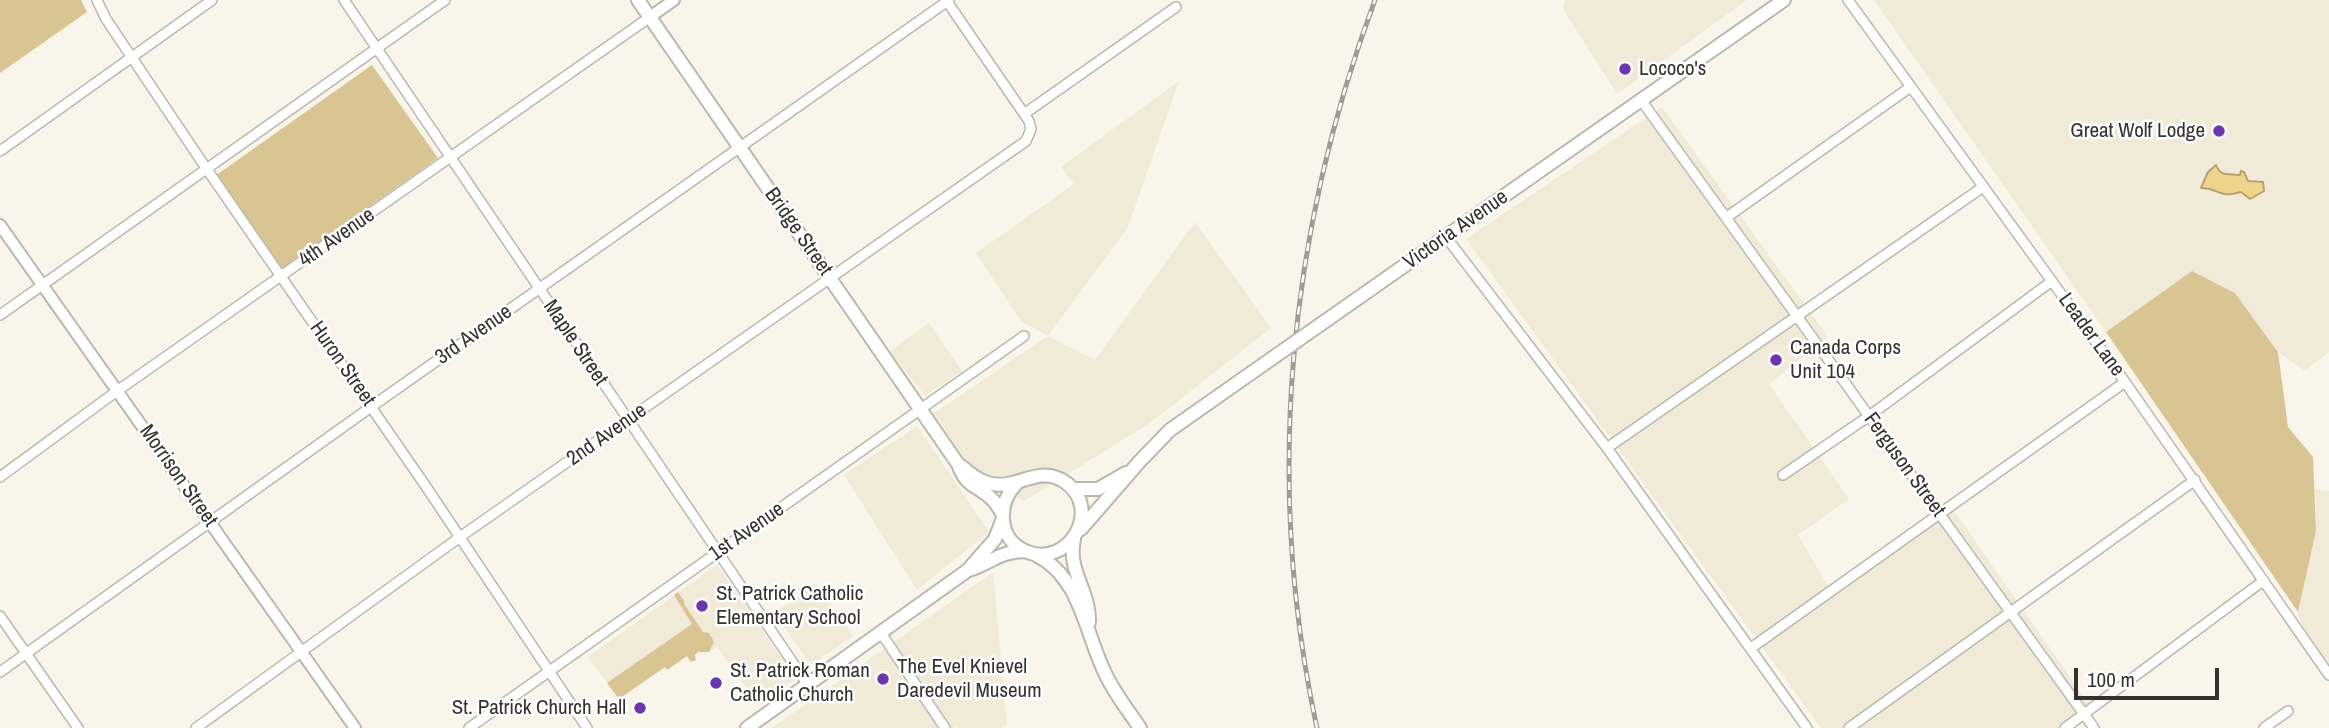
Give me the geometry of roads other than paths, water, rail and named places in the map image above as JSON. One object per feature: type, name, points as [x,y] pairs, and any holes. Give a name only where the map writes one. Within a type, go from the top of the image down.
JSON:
[{"type":"main road","name":"Bridge Street","points":[[638,0],[958,464],[967,482],[990,497],[1002,517]]},
{"type":"main road","name":"Victoria Avenue","points":[[1076,535],[1170,430],[1784,0]]},
{"type":"main road","name":"Bridge Street","points":[[958,464],[986,483],[1017,483]]},
{"type":"main road","name":"Victoria Avenue","points":[[1073,489],[1098,489],[1135,467]]},
{"type":"main road","points":[[750,727],[968,570],[995,539],[1006,496],[1017,483],[1039,474],[1065,482],[1073,489],[1082,510],[1072,562],[1087,605],[1095,650],[1106,675],[1140,728]]},
{"type":"main road","points":[[1002,517],[1010,539],[1056,569],[1069,586],[1089,627]]},
{"type":"main road","points":[[968,570],[982,566],[1004,552],[1057,552],[1076,535]]},
{"type":"street","name":"Huron Street","points":[[97,0],[106,19],[206,168],[460,537],[587,728]]},
{"type":"street","points":[[0,150],[212,0]]},
{"type":"street","name":"Maple Street","points":[[344,0],[808,685]]},
{"type":"street","points":[[0,315],[444,0]]},
{"type":"street","name":"4th Avenue","points":[[0,477],[117,391],[674,0]]},
{"type":"street","name":"Leader Lane","points":[[1848,0],[1909,88],[2195,480],[2329,675]]},
{"type":"street","points":[[947,1],[1024,114],[1176,7]]},
{"type":"street","name":"3rd Avenue","points":[[0,672],[947,1]]},
{"type":"street","points":[[1727,217],[1909,88]]},
{"type":"street","name":"Ferguson Street","points":[[1641,100],[2094,728]]},
{"type":"street","name":"2nd Avenue","points":[[196,728],[460,537],[1021,145],[1029,137],[1031,129],[1024,114]]},
{"type":"street","points":[[1607,448],[1983,187]]},
{"type":"street","name":"Morrison Street","points":[[0,225],[355,728]]},
{"type":"street","points":[[1446,237],[1607,448],[1807,728]]},
{"type":"street","points":[[1783,475],[1869,416],[2052,281]]},
{"type":"street","name":"1st Avenue","points":[[469,728],[1024,336]]},
{"type":"street","points":[[1751,648],[2125,382]]},
{"type":"street","points":[[1850,728],[2195,480]]},
{"type":"street","points":[[2065,728],[2263,581]]},
{"type":"street","points":[[0,616],[78,728]]},
{"type":"street","points":[[881,633],[945,728]]},
{"type":"street","points":[[2264,728],[2288,711]]},
{"type":"railway","points":[[1317,728],[1301,636],[1291,544],[1289,452],[1294,360],[1304,268],[1322,178],[1345,88],[1375,0]]},
{"type":"place","name":"Lococo's","points":[[1625,69]]},
{"type":"place","name":"Great Wolf Lodge","points":[[2219,131]]},
{"type":"place","name":"Canada Corps Unit 104","points":[[1776,360]]},
{"type":"place","name":"St. Patrick Catholic Elementary School","points":[[702,606]]},
{"type":"place","name":"The Evel Knievel Daredevil Museum","points":[[883,679]]},
{"type":"place","name":"St. Patrick Roman Catholic Church","points":[[716,683]]},
{"type":"place","name":"St. Patrick Church Hall","points":[[640,708]]}]
